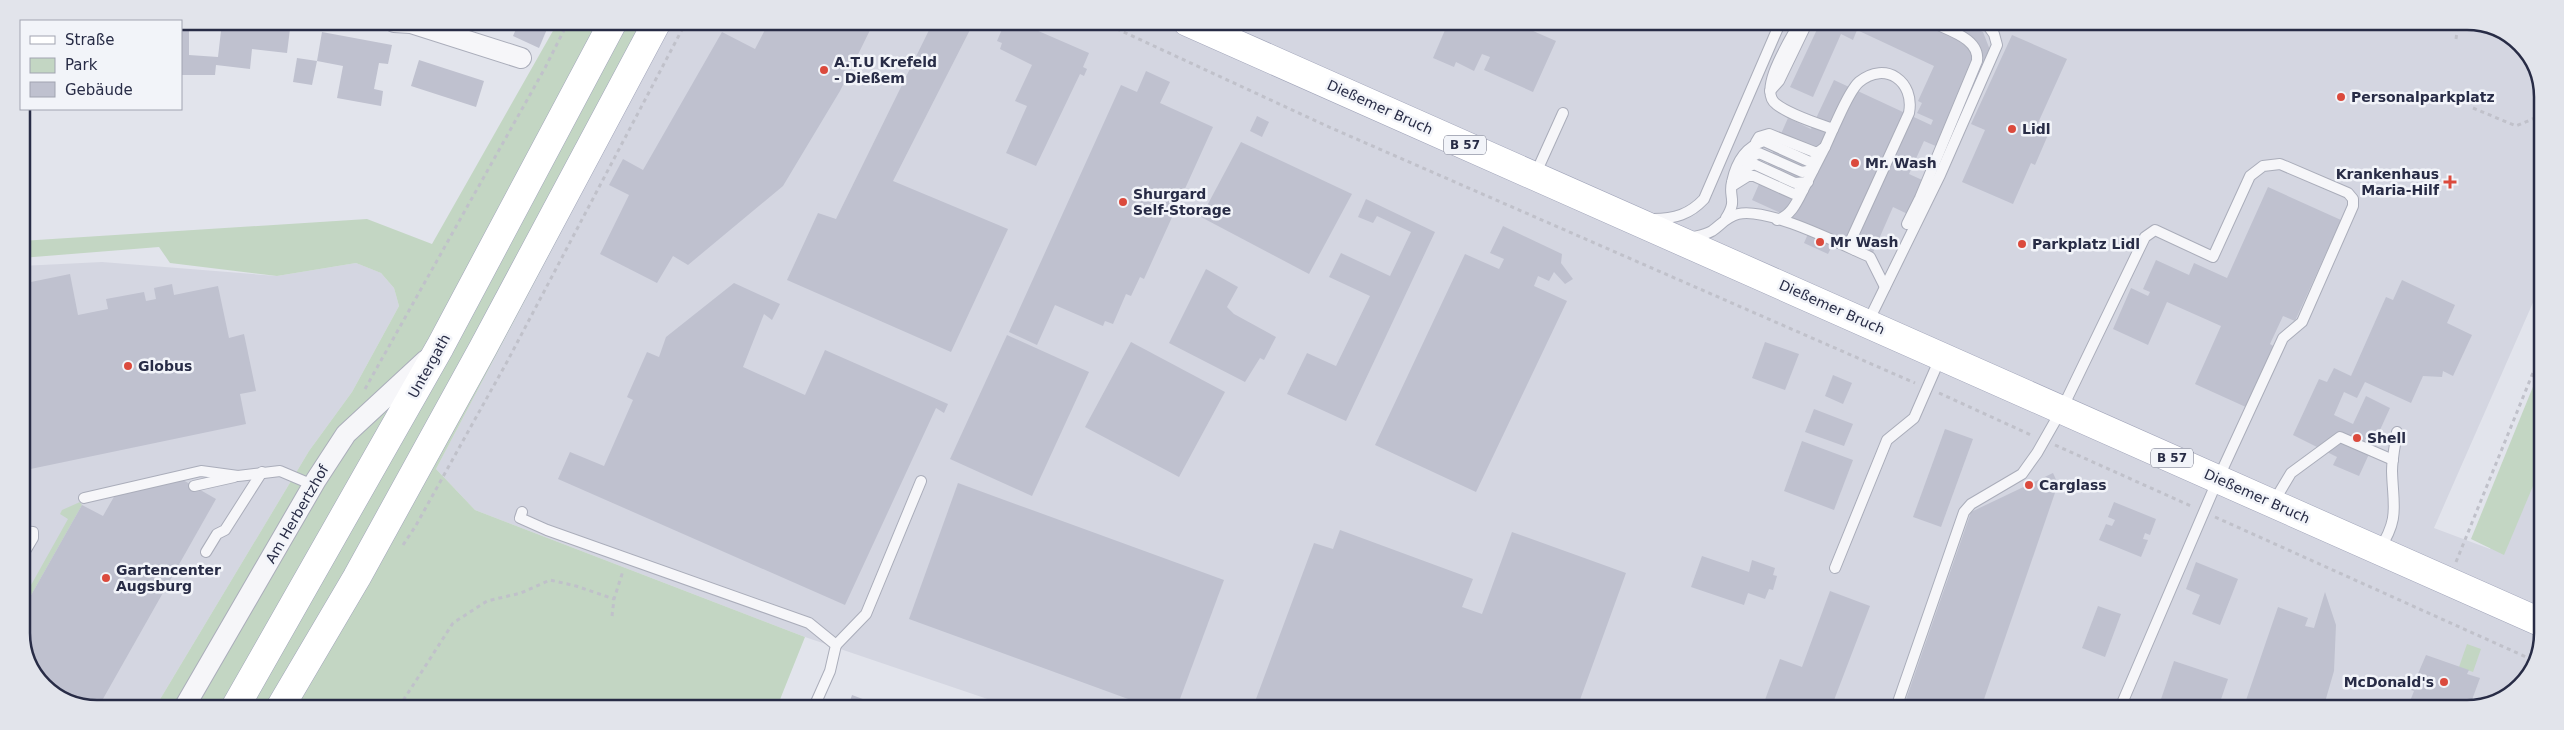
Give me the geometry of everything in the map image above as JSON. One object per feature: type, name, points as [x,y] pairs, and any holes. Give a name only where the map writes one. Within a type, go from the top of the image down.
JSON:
[{"type":"main road","name":"Untergath","points":[[239,700],[440,347],[609,30]]},
{"type":"main road","points":[[285,700],[357,577],[469,374],[654,30]]},
{"type":"main road","name":"Dießemer Bruch","points":[[1209,30],[2534,619]]},
{"type":"street","points":[[433,30],[521,58]]},
{"type":"street","name":"Am Herbertzhof","points":[[188,700],[313,485],[346,434],[440,347]]},
{"type":"lane","points":[[1634,220],[1668,219],[1682,216],[1695,208],[1704,199],[1777,30]]},
{"type":"lane","points":[[1796,30],[1772,78],[1769,91],[1775,104],[1833,130]]},
{"type":"lane","points":[[1769,91],[1778,81],[1804,30]]},
{"type":"lane","points":[[1907,224],[1920,198],[1977,61],[1978,54],[1969,41],[1948,30]]},
{"type":"lane","points":[[1868,323],[1940,175],[1997,45],[1991,30]]},
{"type":"lane","points":[[1777,220],[1783,218],[1795,207],[1855,87],[1861,81],[1882,73],[1893,76],[1907,88],[1911,100],[1909,113],[1850,240],[1855,250]]},
{"type":"lane","points":[[1535,176],[1563,113]]},
{"type":"lane","points":[[1754,145],[1760,137],[1769,134],[1817,153],[1825,147]]},
{"type":"lane","points":[[1680,240],[1711,232],[1725,220],[1733,208],[1732,186],[1735,173],[1745,151],[1754,145],[1764,141],[1810,162],[1818,159]]},
{"type":"lane","points":[[1740,162],[1759,153],[1802,172],[1813,170]]},
{"type":"lane","points":[[1735,173],[1754,164],[1795,183],[1806,186]]},
{"type":"lane","points":[[1899,700],[1964,512],[1970,504],[2022,474],[2062,410],[2145,237],[2155,230],[2213,257],[2250,176],[2264,166],[2280,164],[2340,189],[2353,199],[2349,219],[2302,322],[2283,338],[2218,479],[2123,700]]},
{"type":"lane","points":[[1732,186],[1752,176],[1794,194],[1806,186]]},
{"type":"lane","points":[[1725,220],[1743,213],[1777,220],[1802,228],[1855,250],[1870,257],[1885,287]]},
{"type":"lane","points":[[1777,220],[1801,234],[1874,266]]},
{"type":"lane","points":[[1835,568],[1887,440],[1914,418],[1942,356]]},
{"type":"lane","points":[[2379,550],[2390,534],[2394,521],[2394,460],[2397,432]]},
{"type":"lane","points":[[2273,503],[2291,473],[2340,437],[2394,460]]},
{"type":"lane","points":[[194,486],[238,476],[280,470],[313,485]]},
{"type":"lane","points":[[84,498],[201,471],[238,476]]},
{"type":"lane","points":[[206,552],[217,534],[225,530],[262,472]]},
{"type":"lane","points":[[817,700],[830,671],[836,645],[866,614],[922,481]]},
{"type":"lane","points":[[522,512],[520,518],[627,559],[808,623],[836,645]]},
{"type":"lane","points":[[30,532],[33,532],[33,538],[30,543]]},
{"type":"path","points":[[363,392],[545,68],[564,30]]},
{"type":"path","points":[[1119,30],[1330,127],[1927,388],[2529,658]]},
{"type":"path","points":[[2456,39],[2457,30]]},
{"type":"path","points":[[2474,108],[2516,126],[2534,118]]},
{"type":"path","points":[[2448,581],[2534,372]]},
{"type":"path","points":[[612,616],[614,599],[627,559]]},
{"type":"path","points":[[404,700],[453,623],[487,601],[521,593],[550,580],[576,586],[614,599]]},
{"type":"shaded area","points":[[668,30],[2467,30],[2484,32],[2504,41],[2520,56],[2529,71],[2533,84],[2534,300],[2434,528],[2490,549],[2534,434],[2534,633],[2532,650],[2523,670],[2508,686],[2480,699],[990,700],[805,637],[475,510],[436,469]]},
{"type":"shaded area","points":[[102,262],[277,276],[356,263],[381,273],[394,288],[399,306],[352,392],[309,451],[160,700],[97,700],[71,695],[60,689],[44,674],[35,659],[31,646],[30,266]]},
{"type":"green space","points":[[553,30],[668,30],[436,469],[475,510],[805,637],[780,700],[160,700],[309,451],[352,392],[399,306],[394,288],[381,273],[356,263],[277,276],[170,263],[159,247],[30,257],[30,240],[367,219],[432,244]]},
{"type":"green space","points":[[2534,384],[2534,484],[2504,555],[2471,539]]},
{"type":"green space","points":[[80,502],[82,505],[30,597],[30,587],[68,519],[60,514],[62,510]]},
{"type":"green space","points":[[2467,644],[2481,649],[2473,672],[2459,667]]},
{"type":"building","points":[[182,30],[189,30],[189,55],[218,57],[221,30],[290,30],[287,53],[252,49],[250,69],[216,65],[215,75],[182,75]]},
{"type":"building","points":[[516,30],[547,30],[539,48],[513,36]]},
{"type":"building","points":[[765,30],[870,30],[840,91],[783,186],[688,265],[673,256],[657,283],[600,254],[629,195],[609,185],[623,159],[643,170],[722,32],[755,49]]},
{"type":"building","points":[[929,30],[970,30],[893,181],[1008,229],[951,352],[787,280],[818,213],[836,219]]},
{"type":"building","points":[[1002,30],[1036,30],[1089,53],[1083,67],[1087,69],[1084,76],[1080,74],[1036,166],[1006,153],[1027,106],[1015,101],[1032,65],[1000,49],[1002,43],[997,41]]},
{"type":"building","points":[[1445,30],[1531,30],[1556,41],[1533,92],[1484,70],[1490,57],[1482,54],[1474,71],[1456,62],[1454,67],[1433,58]]},
{"type":"building","points":[[1817,30],[1857,30],[1853,40],[1841,34],[1813,97],[1790,87]]},
{"type":"building","points":[[1857,30],[1979,30],[1983,32],[1990,50],[1945,150],[1924,141],[1909,174],[1931,184],[1916,218],[1893,207],[1872,255],[1836,238],[1828,254],[1804,243],[1811,227],[1752,200],[1788,118],[1811,129],[1834,80],[1931,125],[1933,120],[1917,113],[1922,103],[1918,101],[1934,66]]},
{"type":"building","points":[[322,32],[392,45],[388,64],[379,63],[374,89],[383,91],[381,106],[337,98],[343,66],[317,61]]},
{"type":"building","points":[[2012,35],[2067,59],[2038,123],[2051,128],[2035,165],[2031,163],[2013,204],[1962,182],[1985,130],[1971,124]]},
{"type":"building","points":[[297,58],[317,61],[312,85],[293,82]]},
{"type":"building","points":[[419,60],[484,81],[476,107],[411,86]]},
{"type":"building","name":"Shurgard Self-Storage","points":[[1146,71],[1170,82],[1160,103],[1213,127],[1144,279],[1140,277],[1131,296],[1126,294],[1113,324],[1105,321],[1103,326],[1055,305],[1037,345],[1009,332],[1121,85],[1137,92]]},
{"type":"building","points":[[1257,116],[1269,122],[1262,137],[1250,131]]},
{"type":"building","points":[[1241,142],[1352,194],[1309,274],[1201,217]]},
{"type":"building","points":[[2268,187],[2341,220],[2295,321],[2283,316],[2270,344],[2275,347],[2248,408],[2195,384],[2221,326],[2167,302],[2148,345],[2113,329],[2131,288],[2148,296],[2150,292],[2143,289],[2156,260],[2189,275],[2194,263],[2227,278]]},
{"type":"building","points":[[1366,199],[1435,232],[1346,421],[1287,394],[1307,353],[1336,366],[1370,296],[1329,277],[1341,253],[1390,276],[1411,232],[1377,216],[1373,223],[1358,217]]},
{"type":"building","points":[[1503,226],[1562,254],[1561,263],[1573,279],[1565,284],[1554,272],[1549,281],[1538,276],[1534,286],[1567,301],[1476,492],[1375,445],[1465,254],[1499,269],[1504,259],[1490,253]]},
{"type":"building","points":[[1206,269],[1238,287],[1227,307],[1234,314],[1276,337],[1264,360],[1260,358],[1245,382],[1169,343]]},
{"type":"building","name":"Globus","points":[[70,274],[78,315],[108,309],[106,299],[144,292],[146,301],[156,299],[154,288],[172,284],[174,295],[218,286],[229,338],[244,334],[256,391],[240,394],[246,424],[30,469],[30,282]]},
{"type":"building","points":[[2402,280],[2455,305],[2447,323],[2472,335],[2453,376],[2443,371],[2442,377],[2423,376],[2411,403],[2365,382],[2357,398],[2344,392],[2334,415],[2353,424],[2366,396],[2390,408],[2359,476],[2333,465],[2337,457],[2293,435],[2319,379],[2327,382],[2334,368],[2351,376],[2386,297],[2393,300]]},
{"type":"building","points":[[734,283],[780,304],[772,320],[764,314],[743,367],[805,395],[825,350],[948,404],[944,413],[936,408],[845,605],[558,479],[570,452],[604,466],[633,400],[627,397],[647,352],[659,357],[666,337]]},
{"type":"building","points":[[1007,335],[1089,372],[1032,496],[950,459]]},
{"type":"building","points":[[1131,342],[1225,392],[1179,477],[1085,427]]},
{"type":"building","points":[[1765,342],[1799,354],[1785,390],[1752,378]]},
{"type":"building","points":[[1833,375],[1852,383],[1843,404],[1825,396]]},
{"type":"building","points":[[1814,409],[1853,424],[1844,446],[1805,432]]},
{"type":"building","points":[[1945,429],[1973,439],[1941,527],[1913,517]]},
{"type":"building","points":[[1802,441],[1853,460],[1834,510],[1784,491]]},
{"type":"building","points":[[2053,473],[2058,484],[1984,700],[1906,700],[1971,512]]},
{"type":"building","name":"Gartencenter Augsburg","points":[[183,480],[216,499],[102,700],[80,698],[60,689],[53,683],[44,674],[35,659],[30,637],[30,597],[82,505],[103,516],[115,495]]},
{"type":"building","points":[[958,483],[1224,580],[1180,700],[1131,700],[909,619]]},
{"type":"building","points":[[2114,502],[2156,519],[2150,535],[2145,533],[2143,539],[2148,540],[2141,557],[2099,540],[2106,524],[2112,526],[2115,520],[2108,517]]},
{"type":"building","points":[[1340,530],[1473,579],[1462,607],[1482,614],[1512,532],[1626,573],[1580,700],[1256,700],[1314,543],[1333,549]]},
{"type":"building","points":[[1702,556],[1749,572],[1752,560],[1775,568],[1773,575],[1777,576],[1773,590],[1769,589],[1765,599],[1748,593],[1744,605],[1691,587]]},
{"type":"building","points":[[2196,562],[2238,579],[2220,625],[2192,614],[2200,595],[2186,589]]},
{"type":"building","points":[[1830,591],[1870,606],[1834,700],[1765,700],[1780,659],[1802,667]]},
{"type":"building","points":[[2325,592],[2336,625],[2334,671],[2326,700],[2246,700],[2278,607],[2308,618],[2305,626],[2314,628]]},
{"type":"building","points":[[2098,606],[2121,614],[2105,657],[2082,648]]},
{"type":"building","name":"McDonald's","points":[[2426,655],[2469,670],[2467,674],[2480,678],[2472,700],[2410,700],[2414,691],[2411,690]]},
{"type":"building","points":[[2174,661],[2228,679],[2221,700],[2161,700]]},
{"type":"building","points":[[852,695],[865,700],[850,700]]},
{"type":"place","name":"A.T.U Krefeld - Dießem","points":[[824,70]]},
{"type":"place","name":"Personalparkplatz","points":[[2341,97]]},
{"type":"place","name":"Lidl","points":[[2012,129]]},
{"type":"place","name":"Mr. Wash","points":[[1855,163]]},
{"type":"place","name":"Krankenhaus Maria-Hilf","points":[[2450,182]]},
{"type":"place","name":"Shurgard Self-Storage","points":[[1123,202]]},
{"type":"place","name":"Mr Wash","points":[[1820,242]]},
{"type":"place","name":"Parkplatz Lidl","points":[[2022,244]]},
{"type":"place","name":"Globus","points":[[128,366]]},
{"type":"place","name":"Shell","points":[[2357,438]]},
{"type":"place","name":"Carglass","points":[[2029,485]]},
{"type":"place","name":"Gartencenter Augsburg","points":[[106,578]]},
{"type":"place","name":"McDonald's","points":[[2444,682]]}]
